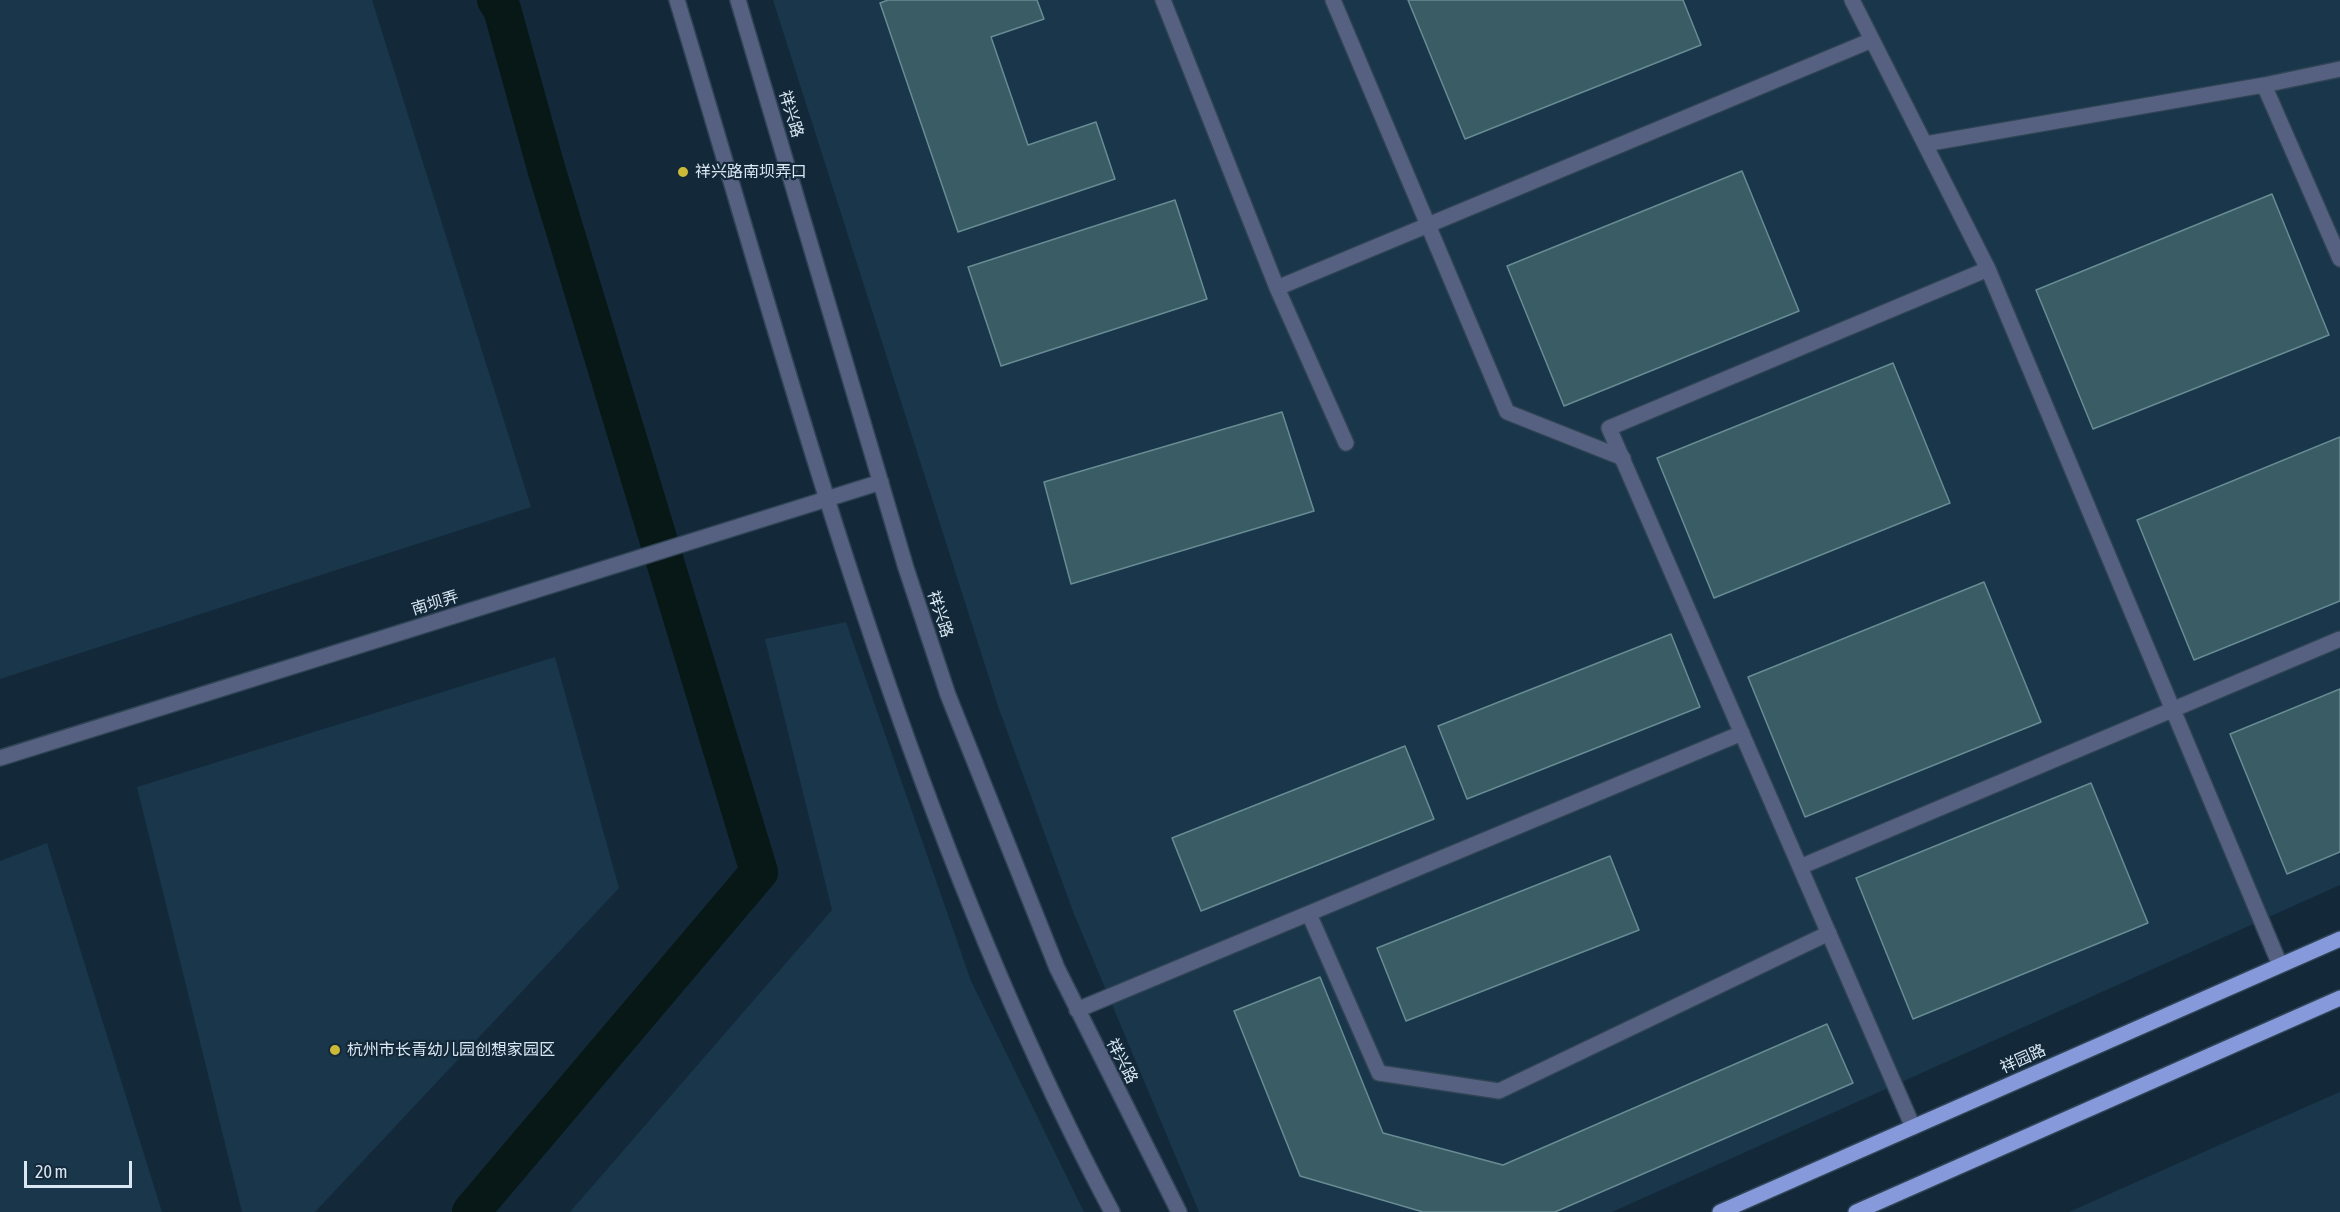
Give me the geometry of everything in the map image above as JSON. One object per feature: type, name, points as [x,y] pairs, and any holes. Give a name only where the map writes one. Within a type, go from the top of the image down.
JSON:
[{"type":"main road","name":"祥园路","points":[[1720,1212],[2340,939]]},
{"type":"main road","points":[[1856,1212],[2340,998]]},
{"type":"street","points":[[677,0],[857,591],[964,886],[1066,1124],[1112,1212]]},
{"type":"street","name":"祥兴路","points":[[738,0],[906,568],[948,695],[1057,968],[1179,1212]]},
{"type":"street","points":[[1163,0],[1277,288],[1346,443]]},
{"type":"street","points":[[1333,0],[1507,412],[1623,458]]},
{"type":"street","points":[[1852,0],[1988,269],[2280,965]]},
{"type":"street","points":[[1277,288],[1872,40]]},
{"type":"street","points":[[1925,144],[2264,86],[2340,69]]},
{"type":"street","points":[[2264,86],[2340,259]]},
{"type":"street","points":[[1913,1127],[1609,428],[1988,269]]},
{"type":"street","name":"南坝弄","points":[[0,758],[881,482]]},
{"type":"street","points":[[1800,867],[2340,639]]},
{"type":"street","points":[[1077,1010],[1742,733]]},
{"type":"street","points":[[1309,914],[1379,1073],[1499,1091],[1829,933]]},
{"type":"shaded area","points":[[0,0],[372,0],[531,507],[0,679]]},
{"type":"shaded area","points":[[773,0],[2340,0],[2340,885],[1612,1212],[1199,1212],[1074,914],[999,709]]},
{"type":"shaded area","points":[[846,622],[971,981],[1084,1212],[570,1212],[832,910],[765,639]]},
{"type":"shaded area","name":"杭州市长青幼儿园创想家园区","points":[[555,657],[619,888],[315,1212],[242,1212],[137,787]]},
{"type":"shaded area","points":[[47,843],[162,1212],[0,1212],[0,861]]},
{"type":"shaded area","points":[[2340,1092],[2340,1212],[2069,1212],[2217,1146]]},
{"type":"building","points":[[888,0],[1037,0],[1044,19],[991,37],[1028,145],[1096,122],[1115,179],[958,232],[880,3]]},
{"type":"building","points":[[1408,0],[1683,0],[1701,45],[1465,139]]},
{"type":"building","points":[[1742,171],[1799,311],[1564,406],[1507,266]]},
{"type":"building","points":[[2272,194],[2329,335],[2093,429],[2036,290]]},
{"type":"building","points":[[1175,200],[1207,299],[1001,366],[968,267]]},
{"type":"building","points":[[1893,363],[1950,503],[1714,598],[1657,458]]},
{"type":"building","points":[[1282,412],[1314,511],[1071,584],[1044,482]]},
{"type":"building","points":[[2340,437],[2340,601],[2194,660],[2137,520]]},
{"type":"building","points":[[1984,582],[2041,722],[1805,817],[1748,677]]},
{"type":"building","points":[[1671,634],[1700,707],[1467,799],[1438,726]]},
{"type":"building","points":[[2340,689],[2340,852],[2287,874],[2230,734]]},
{"type":"building","points":[[1405,746],[1434,819],[1201,911],[1172,838]]},
{"type":"building","points":[[2091,783],[2148,923],[1913,1019],[1856,878]]},
{"type":"building","points":[[1610,856],[1639,930],[1406,1021],[1377,948]]},
{"type":"building","points":[[1320,977],[1383,1133],[1503,1165],[1827,1024],[1853,1083],[1555,1212],[1423,1212],[1300,1176],[1234,1011]]},
{"type":"waterway","points":[[471,1212],[759,872],[546,168],[502,9],[496,0]]},
{"type":"place","name":"祥兴路南坝弄口","points":[[683,172]]},
{"type":"place","name":"杭州市长青幼儿园创想家园区","points":[[335,1050]]}]
